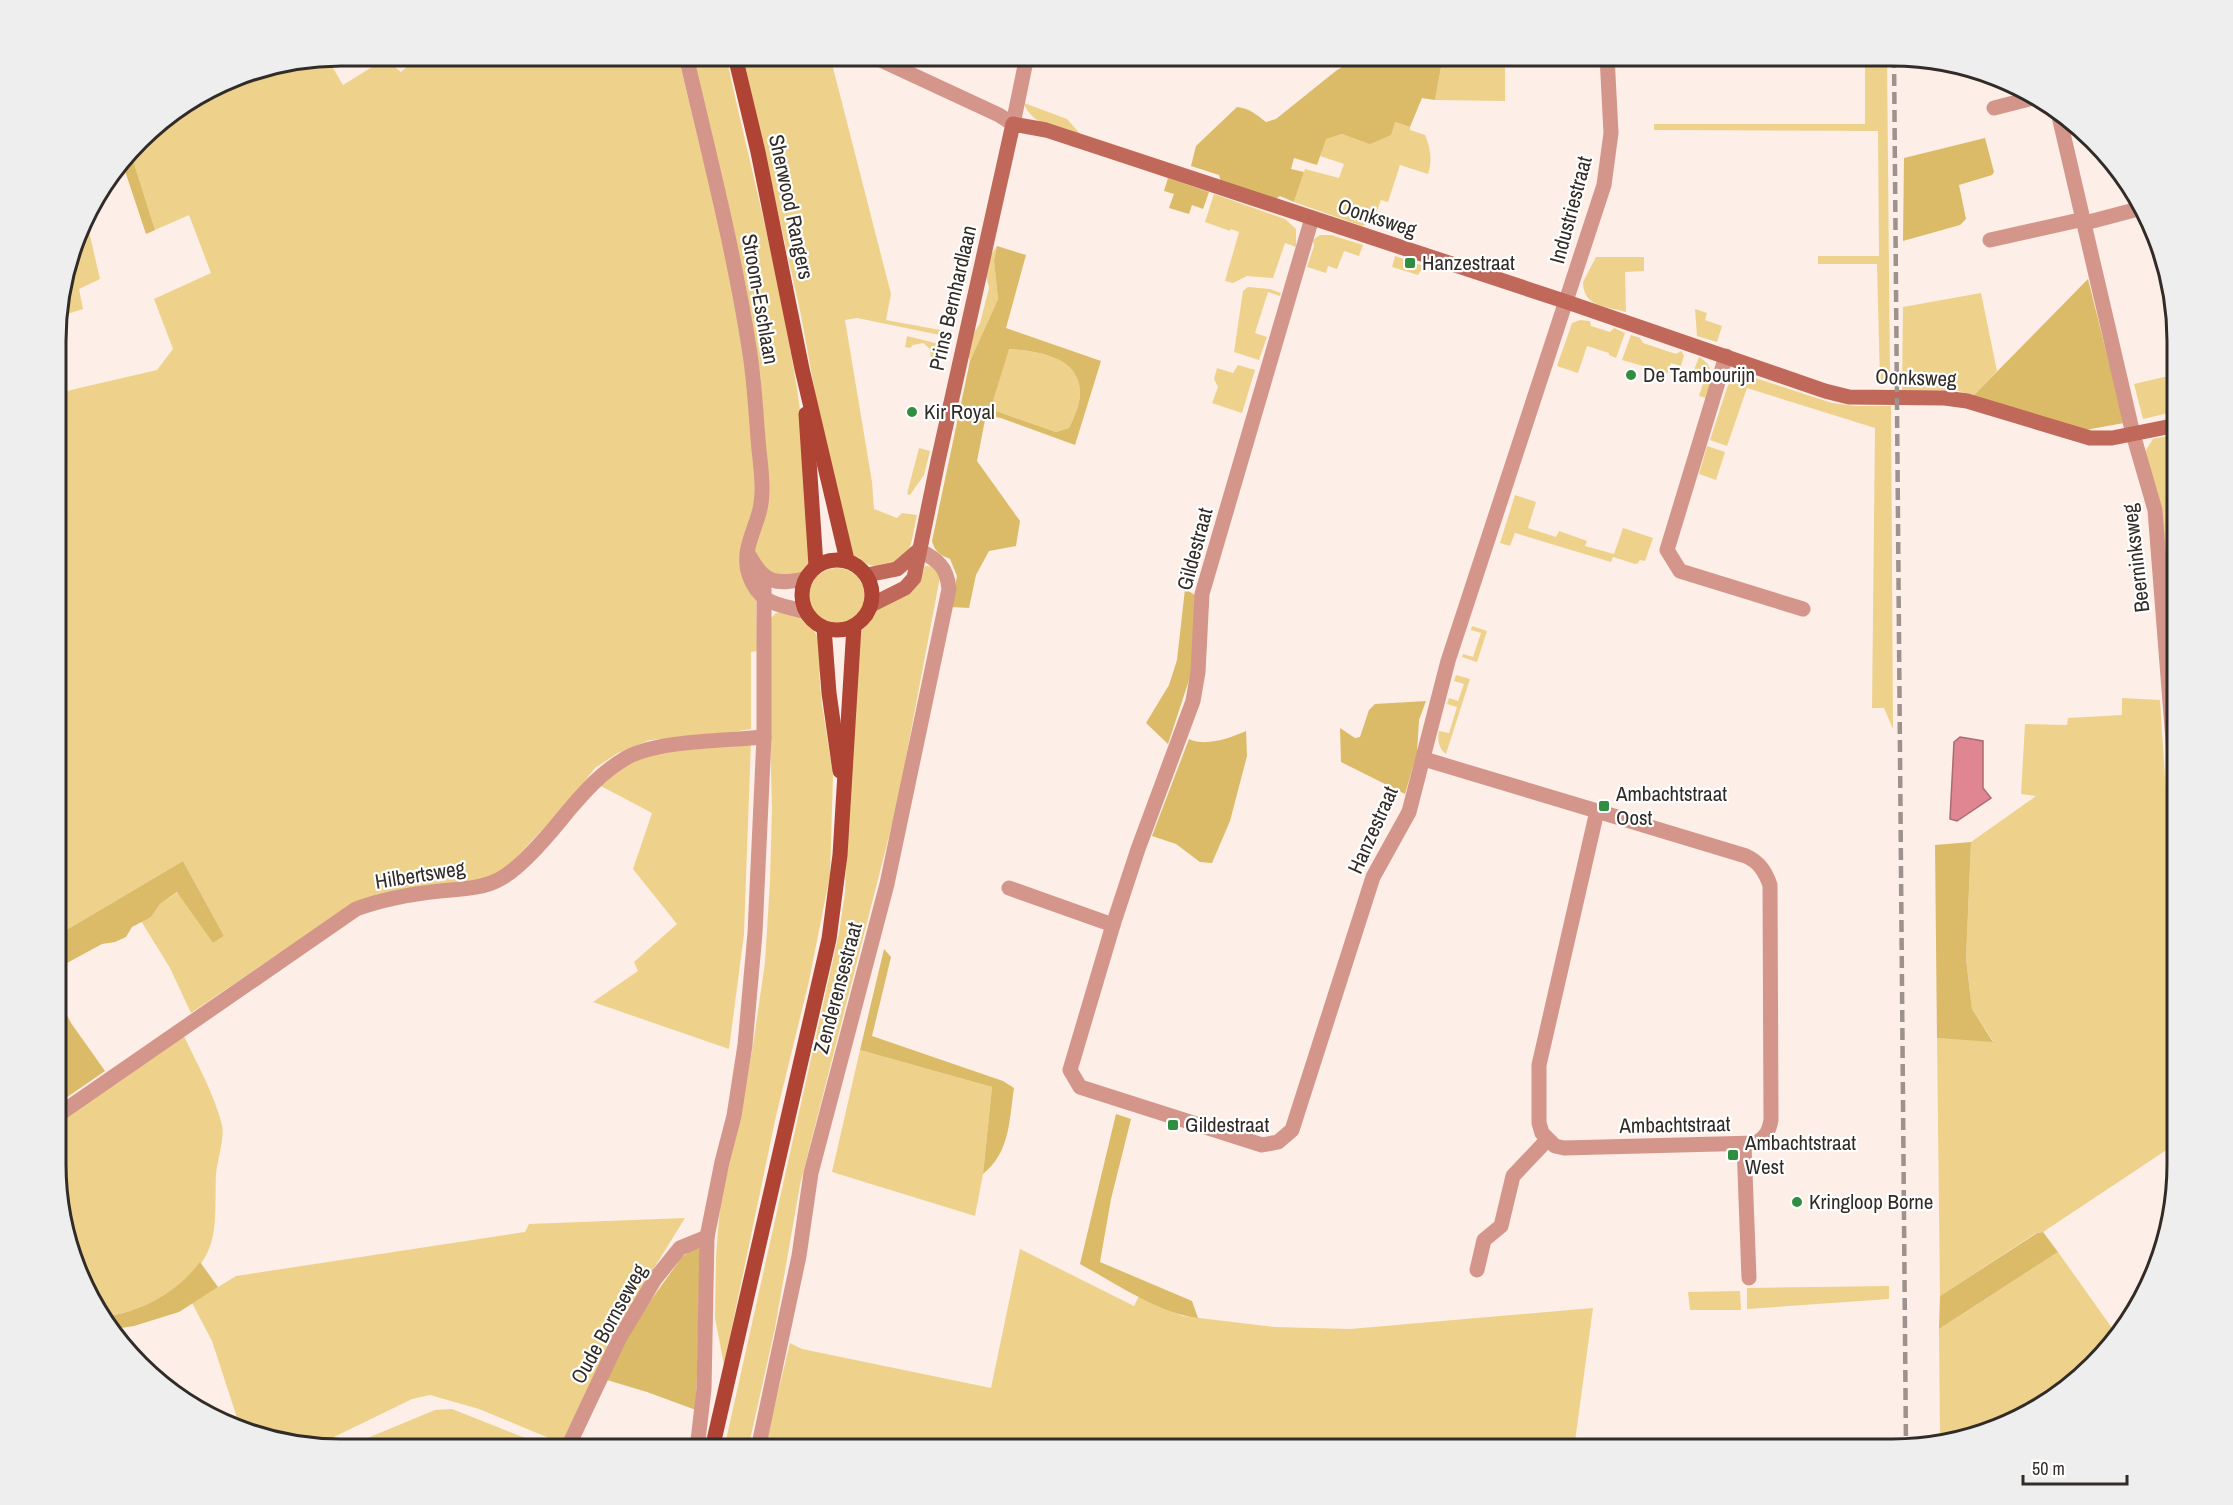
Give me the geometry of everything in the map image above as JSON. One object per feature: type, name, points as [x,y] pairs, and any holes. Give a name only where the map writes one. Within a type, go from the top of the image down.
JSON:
[{"type":"main road","name":"Sherwood Rangers","points":[[737,66],[758,152],[802,369],[847,560]]},
{"type":"main road","name":"Oonksweg","points":[[1013,124],[1046,130],[1567,302],[1825,391],[1849,397],[1945,398],[1967,401],[2090,438],[2133,434],[2167,427]]},
{"type":"main road","name":"Prins Bernhardlaan","points":[[871,605],[905,588],[914,578],[1013,124]]},
{"type":"main road","name":"Sherwood Rangers","points":[[802,369],[816,566]]},
{"type":"main road","points":[[867,575],[897,569],[919,550]]},
{"type":"main road","points":[[847,560],[867,575],[871,584],[871,605],[868,613],[854,626],[834,630],[824,628],[806,612],[802,599],[805,579],[816,566],[826,561],[847,560]]},
{"type":"main road","name":"Zenderensestraat","points":[[714,1439],[829,939],[840,855],[854,626]]},
{"type":"main road","name":"Zenderensestraat","points":[[824,628],[829,693],[843,789]]},
{"type":"street","name":"Stroom-Eschlaan","points":[[688,66],[734,260],[750,356],[761,485],[760,509],[747,542],[748,572],[763,598]]},
{"type":"street","points":[[894,66],[999,115],[1013,124]]},
{"type":"street","name":"Prins Bernhardlaan","points":[[1013,124],[1025,66]]},
{"type":"street","name":"Industriestraat","points":[[1567,302],[1604,184],[1611,133],[1608,66]]},
{"type":"street","points":[[1994,108],[2025,100]]},
{"type":"street","name":"Beerninksweg","points":[[2061,124],[2133,434],[2155,510],[2167,654]]},
{"type":"street","points":[[1990,240],[2134,210]]},
{"type":"street","name":"Gildestraat","points":[[1084,1089],[1080,1088],[1070,1070],[1138,849],[1193,701],[1198,672],[1202,594],[1312,219]]},
{"type":"street","name":"Hanzestraat","points":[[1084,1089],[1262,1145],[1278,1142],[1292,1130],[1373,877],[1409,812],[1448,661],[1567,302]]},
{"type":"street","points":[[1726,356],[1667,550],[1680,572],[1803,609]]},
{"type":"street","name":"Zenderensestraat","points":[[760,1439],[799,1256],[811,1173],[887,884],[949,589],[948,574],[936,559],[919,550]]},
{"type":"street","points":[[747,553],[764,576],[778,583],[805,579]]},
{"type":"street","points":[[698,1439],[704,1389],[707,1238],[734,1116],[745,1045],[755,933],[764,737],[764,576]]},
{"type":"street","points":[[763,598],[781,607],[806,612]]},
{"type":"street","name":"Hilbertsweg","points":[[66,1109],[356,909],[402,895],[480,886],[498,880],[526,857],[590,785],[628,757],[663,746],[764,737]]},
{"type":"street","name":"Ambachtstraat","points":[[1424,759],[1746,856],[1761,866],[1767,875],[1770,885],[1771,1120],[1764,1139],[1756,1143],[1744,1144],[1564,1148],[1555,1146],[1547,1140]]},
{"type":"street","points":[[1477,1270],[1484,1240],[1501,1226],[1513,1176],[1547,1140],[1539,1123],[1539,1065],[1597,811]]},
{"type":"street","points":[[1009,888],[1113,925]]},
{"type":"street","points":[[1744,1144],[1749,1278]]},
{"type":"street","name":"Oude Bornseweg","points":[[572,1439],[619,1339],[655,1279],[680,1248],[707,1238]]},
{"type":"shaded area","points":[[332,66],[343,85],[374,66],[394,66],[401,72],[408,66],[680,66],[726,254],[742,335],[750,404],[755,480],[754,504],[739,558],[756,595],[757,651],[751,652],[751,729],[709,736],[650,740],[618,753],[595,768],[564,807],[507,867],[489,879],[409,890],[287,948],[191,1013],[170,968],[141,921],[151,917],[160,904],[178,892],[213,943],[224,936],[183,861],[66,930],[66,392],[157,370],[173,349],[154,299],[211,273],[189,215],[155,230],[133,161],[146,146],[173,123],[203,103],[219,94],[270,75],[305,68]]},
{"type":"shaded area","points":[[692,66],[728,66],[773,263],[797,389],[811,561],[801,573],[774,577],[755,556],[753,543],[766,449],[760,373],[745,282]]},
{"type":"shaded area","points":[[745,66],[833,66],[891,294],[886,320],[951,332],[950,337],[857,318],[845,320],[872,482],[874,509],[897,518],[902,513],[917,515],[909,549],[895,564],[872,566],[852,554],[822,431],[801,315]]},
{"type":"shaded area","points":[[1344,66],[1441,66],[1435,100],[1422,98],[1410,127],[1395,122],[1391,135],[1370,144],[1342,134],[1326,139],[1317,165],[1294,158],[1291,169],[1304,172],[1294,202],[1280,196],[1274,200],[1221,182],[1219,175],[1191,166],[1196,146],[1237,107],[1249,110],[1266,122],[1276,119]]},
{"type":"shaded area","points":[[1441,66],[1505,66],[1505,101],[1435,100]]},
{"type":"shaded area","points":[[1865,66],[1887,66],[1890,379],[1880,382],[1877,264],[1818,264],[1818,256],[1879,256],[1878,131],[1654,130],[1654,124],[1865,124]]},
{"type":"shaded area","points":[[1024,103],[1067,119],[1082,136],[1040,122],[1033,117]]},
{"type":"shaded area","points":[[1395,122],[1425,135],[1430,154],[1430,169],[1428,174],[1400,165],[1388,202],[1381,200],[1374,219],[1362,226],[1294,202],[1305,169],[1339,178],[1344,164],[1320,156],[1325,139],[1342,134],[1370,143]]},
{"type":"shaded area","points":[[1985,138],[1994,172],[1992,175],[1959,185],[1966,219],[1960,225],[1903,241],[1904,158]]},
{"type":"shaded area","points":[[133,161],[155,230],[146,234],[125,171]]},
{"type":"shaded area","points":[[1168,178],[1209,192],[1203,209],[1192,205],[1189,214],[1169,208],[1174,194],[1164,191]]},
{"type":"shaded area","points":[[1214,194],[1285,219],[1296,229],[1296,247],[1285,243],[1273,278],[1247,276],[1233,283],[1225,281],[1239,232],[1205,222]]},
{"type":"shaded area","points":[[89,231],[100,279],[79,289],[83,309],[68,314],[75,270]]},
{"type":"shaded area","points":[[1320,235],[1331,235],[1363,245],[1359,256],[1344,251],[1337,269],[1328,266],[1326,273],[1307,267],[1314,246],[1313,240]]},
{"type":"shaded area","points":[[997,246],[994,261],[998,299],[970,361],[967,352],[970,340],[980,323],[989,288],[985,270],[988,259]]},
{"type":"shaded area","points":[[997,246],[1026,255],[1006,328],[1101,361],[1075,445],[1001,418],[989,416],[985,420],[977,461],[1020,521],[1016,546],[989,551],[976,575],[969,608],[951,607],[957,576],[950,559],[938,553],[932,541],[970,361],[998,299],[994,261]],"holes":[[[1009,349],[1045,354],[1059,360],[1070,368],[1077,378],[1080,392],[1077,408],[1069,428],[1056,432],[993,410],[994,398]]]},
{"type":"shaded area","points":[[1395,256],[1424,266],[1418,275],[1392,267]]},
{"type":"shaded area","points":[[1596,257],[1644,257],[1644,271],[1625,272],[1626,312],[1597,304],[1587,296],[1583,282]]},
{"type":"shaded area","points":[[2088,279],[2124,423],[2085,430],[1973,396]]},
{"type":"shaded area","points":[[1248,287],[1270,289],[1281,293],[1280,296],[1268,292],[1255,333],[1267,337],[1259,360],[1234,352],[1243,291]]},
{"type":"shaded area","points":[[1981,293],[1997,371],[1973,396],[1956,390],[1902,391],[1903,307]]},
{"type":"shaded area","points":[[1695,309],[1707,313],[1705,320],[1722,326],[1717,342],[1697,336]]},
{"type":"shaded area","points":[[1580,320],[1590,321],[1591,326],[1610,332],[1614,328],[1625,333],[1616,358],[1609,353],[1587,346],[1578,373],[1557,366],[1572,323]]},
{"type":"shaded area","points":[[1631,335],[1640,338],[1643,343],[1676,354],[1681,351],[1684,355],[1681,366],[1671,363],[1668,373],[1622,360]]},
{"type":"shaded area","points":[[907,336],[939,344],[936,360],[931,359],[930,349],[923,343],[910,348],[905,347]]},
{"type":"shaded area","points":[[1008,349],[1044,354],[1059,360],[1070,368],[1077,378],[1080,392],[1077,408],[1069,428],[1056,432],[993,410],[994,398]]},
{"type":"shaded area","points":[[1699,357],[1708,365],[1711,375],[1706,398],[1699,396],[1706,374],[1694,370]]},
{"type":"shaded area","points":[[1238,365],[1255,370],[1242,413],[1212,403],[1218,387],[1214,379],[1217,368],[1233,373]]},
{"type":"shaded area","points":[[1740,373],[1832,403],[1891,406],[1893,729],[1884,708],[1872,708],[1875,428],[1747,388],[1727,446],[1710,440],[1731,376]]},
{"type":"shaded area","points":[[2167,376],[2167,413],[2143,419],[2134,384]]},
{"type":"shaded area","points":[[2167,436],[2167,569],[2164,536],[2147,465],[2146,450],[2153,439]]},
{"type":"shaded area","points":[[1707,446],[1725,452],[1716,480],[1699,474]]},
{"type":"shaded area","points":[[919,448],[930,451],[924,475],[910,495],[907,494]]},
{"type":"shaded area","points":[[1515,495],[1536,502],[1528,528],[1556,537],[1559,531],[1587,541],[1585,546],[1614,554],[1623,528],[1653,538],[1645,561],[1640,560],[1635,564],[1613,557],[1611,562],[1515,533],[1510,546],[1500,543]]},
{"type":"shaded area","points":[[925,566],[935,568],[940,577],[897,805],[800,1185],[775,1328],[750,1439],[726,1439],[839,933],[845,893],[849,780],[861,631],[878,609],[923,572]]},
{"type":"shaded area","points":[[837,568],[848,570],[857,576],[863,585],[865,596],[863,607],[857,616],[848,622],[837,624],[826,622],[817,616],[811,607],[809,596],[811,585],[817,576],[826,570]]},
{"type":"shaded area","points":[[1185,589],[1195,595],[1192,671],[1168,744],[1146,723],[1169,685],[1177,660]]},
{"type":"shaded area","points":[[783,611],[793,614],[813,628],[820,643],[823,665],[819,673],[822,704],[833,775],[830,875],[809,981],[776,1116],[724,1365],[715,1318],[720,1205],[743,1103],[765,962],[772,808],[769,620],[776,613]]},
{"type":"shaded area","points":[[1472,626],[1487,631],[1477,662],[1462,657],[1463,654],[1473,657],[1481,633],[1471,630]]},
{"type":"shaded area","points":[[1456,675],[1470,679],[1446,754],[1440,747],[1438,734],[1439,731],[1449,733],[1457,707],[1447,704],[1449,698],[1458,701],[1464,684],[1454,681]]},
{"type":"shaded area","points":[[2122,698],[2160,700],[2167,808],[2167,1150],[2043,1232],[2036,1233],[1940,1296],[1937,1038],[1993,1041],[1972,1009],[1966,959],[1971,842],[2036,796],[2021,794],[2025,724],[2067,725],[2068,718],[2122,715]]},
{"type":"shaded area","points":[[1426,701],[1419,720],[1417,753],[1405,794],[1341,762],[1340,728],[1355,738],[1360,737],[1369,710],[1375,704]]},
{"type":"shaded area","points":[[1246,731],[1247,756],[1230,821],[1212,863],[1200,862],[1176,844],[1152,836],[1189,739],[1210,742]]},
{"type":"shaded area","points":[[1960,737],[1983,741],[1983,788],[1991,798],[1957,821],[1950,819],[1954,742]]},
{"type":"shaded area","points":[[751,741],[744,934],[729,1049],[593,1002],[638,971],[634,962],[677,924],[633,869],[652,813],[599,785],[639,755]]},
{"type":"shaded area","points":[[1971,842],[1966,959],[1972,1009],[1993,1042],[1937,1038],[1935,845]]},
{"type":"shaded area","points":[[183,861],[224,936],[213,943],[177,892],[160,904],[151,917],[132,927],[126,937],[102,944],[67,963],[66,930]]},
{"type":"shaded area","points":[[884,949],[891,957],[872,1036],[1003,1081],[1014,1088],[1007,1136],[999,1156],[983,1174],[992,1087],[860,1050]]},
{"type":"shaded area","points":[[66,1013],[71,1023],[105,1071],[66,1098]]},
{"type":"shaded area","points":[[182,1032],[219,1113],[222,1136],[216,1175],[215,1219],[213,1236],[205,1258],[195,1272],[168,1294],[119,1314],[111,1315],[94,1286],[75,1235],[68,1200],[66,1113]]},
{"type":"shaded area","points":[[860,1050],[992,1087],[983,1174],[975,1216],[832,1172]]},
{"type":"shaded area","points":[[1116,1114],[1131,1119],[1111,1199],[1100,1262],[1192,1301],[1198,1318],[1152,1304],[1080,1264]]},
{"type":"shaded area","points":[[685,1218],[638,1294],[563,1439],[551,1439],[479,1409],[430,1395],[412,1399],[334,1437],[335,1439],[287,1434],[237,1418],[212,1341],[192,1303],[236,1276],[525,1232],[529,1224]]},
{"type":"shaded area","points":[[2043,1232],[2058,1252],[1939,1329],[1940,1296],[2037,1233]]},
{"type":"shaded area","points":[[695,1247],[700,1249],[696,1410],[607,1380],[633,1325],[682,1257]]},
{"type":"shaded area","points":[[1020,1249],[1134,1306],[1139,1296],[1183,1316],[1275,1327],[1350,1329],[1593,1308],[1575,1439],[766,1439],[790,1343],[802,1349],[991,1388]]},
{"type":"shaded area","points":[[2058,1252],[2112,1329],[2087,1359],[2045,1393],[1997,1418],[1940,1435],[1939,1329]]},
{"type":"shaded area","points":[[200,1262],[218,1287],[179,1312],[134,1326],[120,1328],[111,1315],[144,1306],[169,1292]]},
{"type":"shaded area","points":[[1889,1286],[1889,1299],[1747,1309],[1747,1288]]},
{"type":"shaded area","points":[[1740,1291],[1741,1310],[1690,1310],[1688,1292]]},
{"type":"shaded area","points":[[452,1409],[528,1439],[365,1439],[435,1410]]},
{"type":"railway","points":[[1894,66],[1906,1438]]},
{"type":"place","name":"Hanzestraat","points":[[1410,263]]},
{"type":"place","name":"De Tambourijn","points":[[1631,375]]},
{"type":"place","name":"Kir Royal","points":[[912,412]]},
{"type":"place","name":"Ambachtstraat Oost","points":[[1604,806]]},
{"type":"place","name":"Gildestraat","points":[[1173,1125]]},
{"type":"place","name":"Ambachtstraat West","points":[[1733,1155]]},
{"type":"place","name":"Kringloop Borne","points":[[1797,1202]]}]
